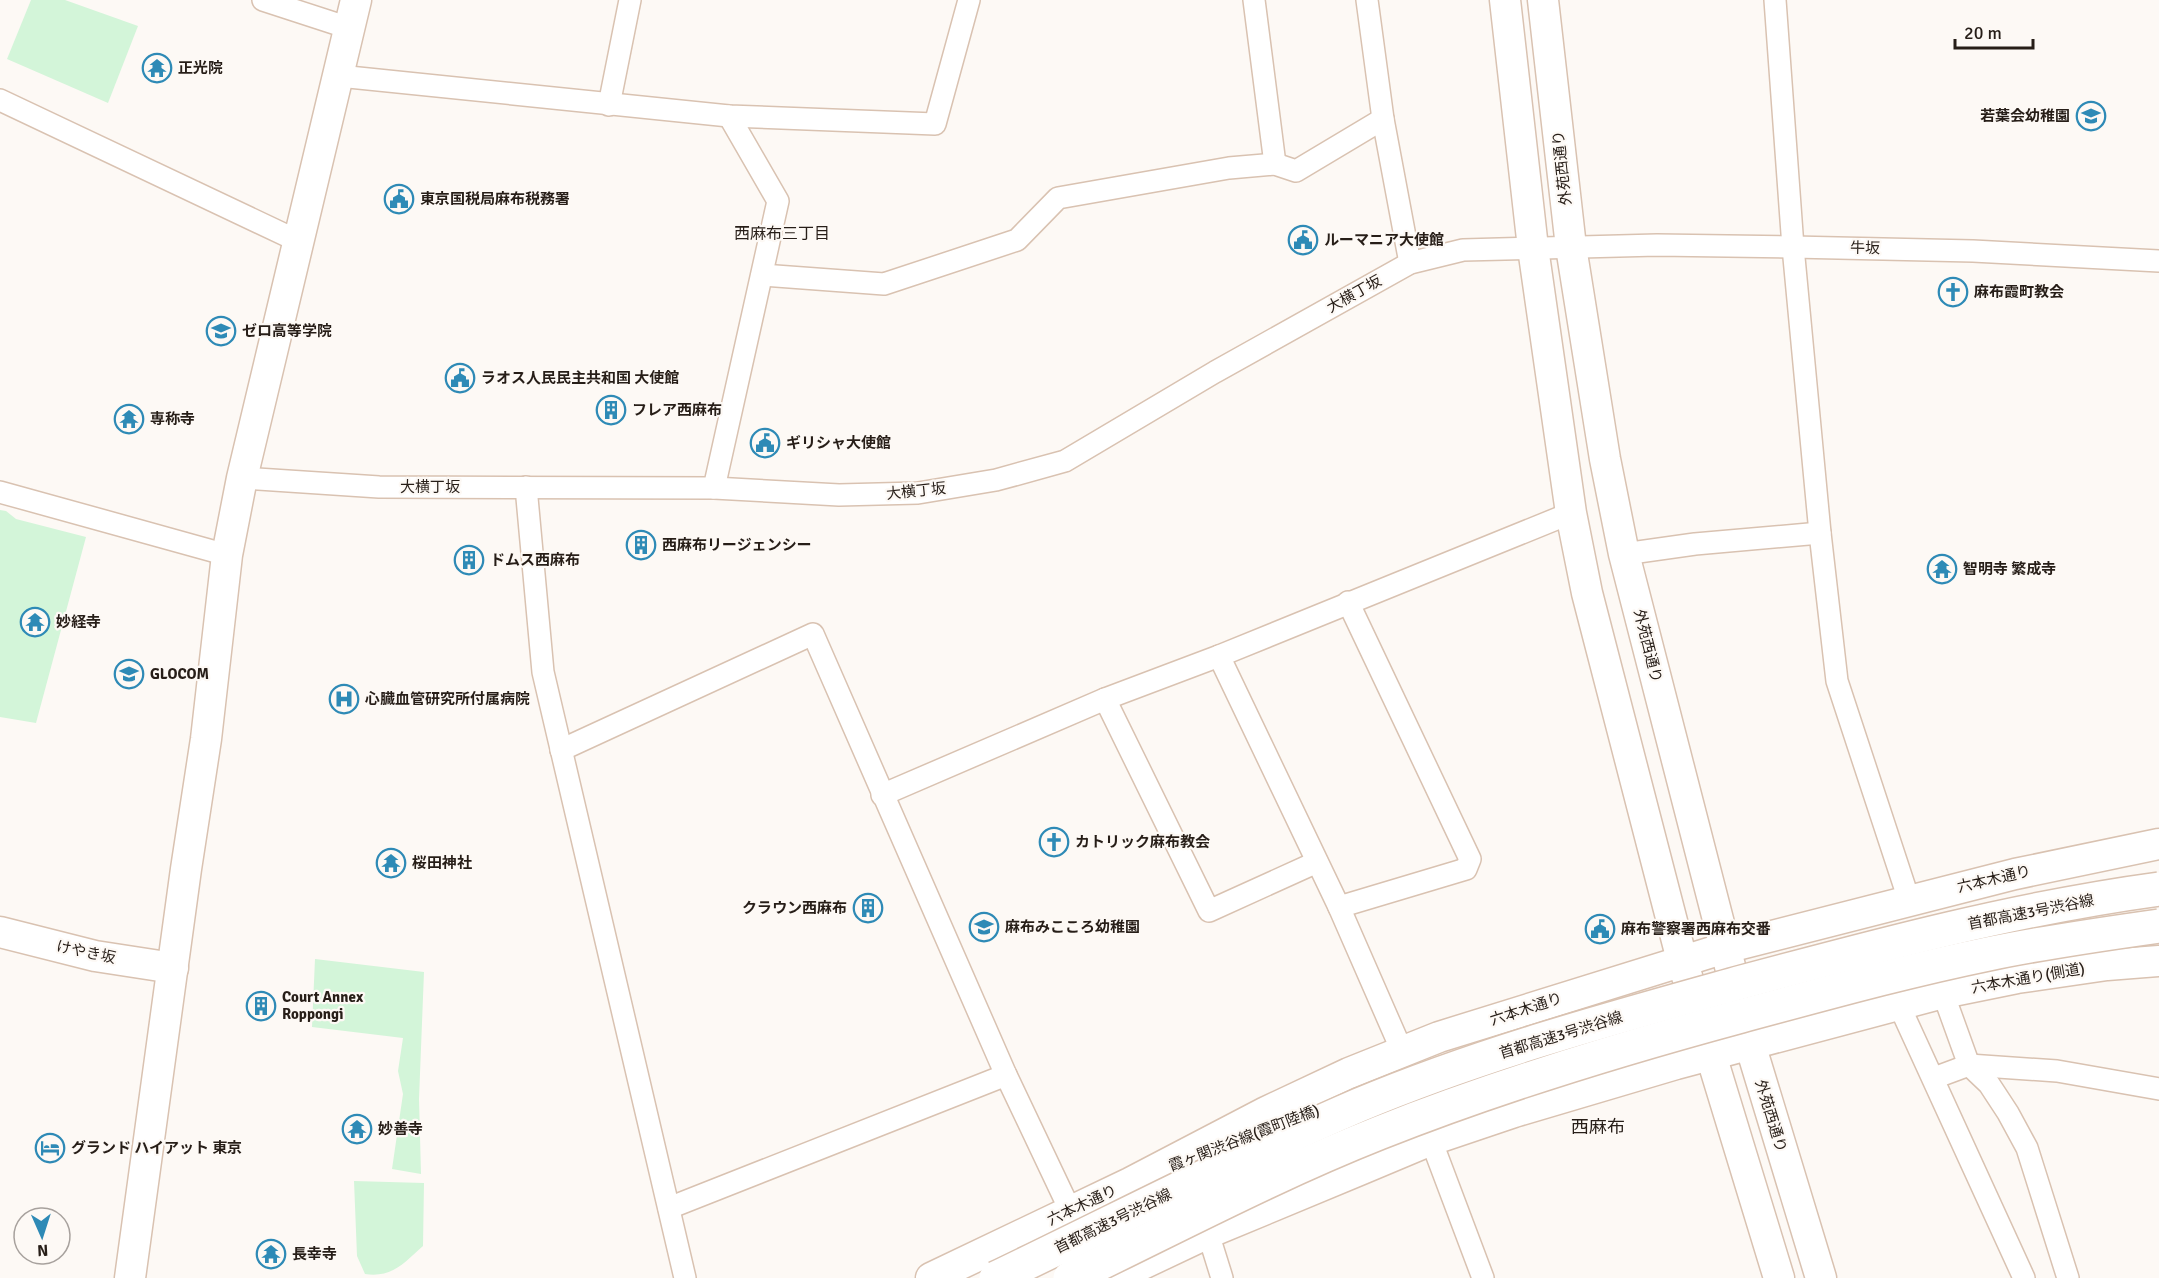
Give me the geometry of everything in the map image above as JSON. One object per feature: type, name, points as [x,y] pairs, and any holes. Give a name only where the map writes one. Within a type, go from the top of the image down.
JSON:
[{"type":"highway","name":"首都高速3号渋谷線","points":[[996,1278],[1278,1142],[1361,1105],[1451,1070],[1670,1002],[1882,945],[2062,904],[2159,889]]},
{"type":"highway","points":[[1070,1278],[1291,1172],[1376,1134],[1464,1100],[1679,1032],[1808,998],[1987,954],[2082,936],[2159,926]]},
{"type":"highway","points":[[1987,954],[2159,943]]},
{"type":"main road","points":[[130,1278],[206,739],[227,555],[242,478],[356,0]]},
{"type":"main road","points":[[1505,0],[1533,248],[1571,513],[1587,593],[1682,960],[1779,1278]]},
{"type":"main road","name":"外苑西通り","points":[[1543,0],[1571,247],[1605,459],[1624,554],[1750,1044],[1821,1278]]},
{"type":"main road","name":"六本木通り","points":[[931,1278],[1130,1183],[1266,1112],[1402,1051],[1493,1020],[1725,948],[2015,874],[2159,844]]},
{"type":"main road","name":"けやき坂","points":[[0,932],[95,956],[173,968]]},
{"type":"main road","points":[[1682,960],[1691,981],[1701,992],[1716,994],[1736,992],[1853,971],[1877,978],[1885,986],[1888,997],[1899,1005]]},
{"type":"main road","name":"六本木通り(側道)","points":[[1899,1005],[1943,993],[2062,972],[2107,965],[2159,961]]},
{"type":"main road","points":[[1208,1233],[1431,1140],[1525,1109],[1710,1055],[1899,1005]]},
{"type":"main road","points":[[1493,1020],[1507,1017],[1553,1017],[1605,1029],[1630,1026],[1665,1016],[1716,1014],[1735,1022],[1750,1044]]},
{"type":"main road","name":"霞ヶ関渋谷線(霞町陸橋)","points":[[1130,1183],[1358,1094]]},
{"type":"main road","points":[[1113,1278],[1208,1233],[1382,1142]]},
{"type":"street","points":[[263,0],[349,28]]},
{"type":"street","points":[[609,105],[630,0]]},
{"type":"street","points":[[339,76],[729,116],[935,124],[969,0]]},
{"type":"street","points":[[1254,0],[1275,164]]},
{"type":"street","points":[[1367,0],[1383,119],[1410,263]]},
{"type":"street","points":[[1775,0],[1793,247],[1820,533],[1838,681],[1909,900]]},
{"type":"street","points":[[0,100],[298,241]]},
{"type":"street","points":[[714,488],[778,201],[729,116]]},
{"type":"street","points":[[762,275],[884,284],[1017,240],[1058,198],[1229,168],[1275,164],[1296,171],[1383,119]]},
{"type":"street","name":"牛坂","points":[[1533,248],[1657,245],[1793,247],[1973,251],[2159,261]]},
{"type":"street","name":"大横丁坂","points":[[242,478],[379,487],[714,488],[839,495],[918,493],[996,480],[1065,461],[1215,372],[1410,263],[1463,250],[1533,248]]},
{"type":"street","points":[[526,487],[543,672],[685,1278]]},
{"type":"street","points":[[0,492],[227,555]]},
{"type":"street","points":[[882,795],[1105,699],[1219,656],[1571,513]]},
{"type":"street","points":[[1624,554],[1695,544],[1820,533]]},
{"type":"street","points":[[1339,907],[1466,869],[1470,859],[1348,602]]},
{"type":"street","points":[[561,750],[813,633],[1006,1075],[1070,1210]]},
{"type":"street","points":[[1219,656],[1339,907],[1402,1051]]},
{"type":"street","points":[[1105,699],[1209,911],[1317,862]]},
{"type":"street","points":[[1943,993],[1969,1065],[1989,1084],[2027,1148],[2068,1278]]},
{"type":"street","points":[[1899,1005],[2024,1278]]},
{"type":"street","points":[[1934,1078],[1969,1065],[2057,1071],[2159,1089]]},
{"type":"street","points":[[669,1208],[1006,1075]]},
{"type":"street","points":[[1431,1140],[1483,1278]]},
{"type":"street","points":[[1208,1233],[1222,1278]]},
{"type":"green space","points":[[31,0],[65,0],[138,26],[108,103],[7,59]]},
{"type":"green space","points":[[0,510],[6,511],[16,519],[86,537],[36,723],[0,717]]},
{"type":"green space","points":[[315,959],[424,972],[419,1099],[421,1174],[392,1169],[403,1094],[398,1071],[403,1038],[312,1027]]},
{"type":"green space","points":[[354,1181],[424,1183],[423,1246],[397,1268],[383,1274],[365,1274],[357,1256]]},
{"type":"place","name":"正光院","points":[[157,68]]},
{"type":"place","name":"若葉会幼稚園","points":[[2091,116]]},
{"type":"place","name":"東京国税局麻布税務署","points":[[399,199]]},
{"type":"place","name":"ルーマニア大使館","points":[[1303,240]]},
{"type":"place","name":"麻布霞町教会","points":[[1953,292]]},
{"type":"place","name":"ゼロ高等学院","points":[[221,331]]},
{"type":"place","name":"ラオス人民民主共和国 大使館","points":[[460,378]]},
{"type":"place","name":"フレア西麻布","points":[[611,410]]},
{"type":"place","name":"専称寺","points":[[129,419]]},
{"type":"place","name":"ギリシャ大使館","points":[[765,443]]},
{"type":"place","name":"西麻布リージェンシー","points":[[641,545]]},
{"type":"place","name":"ドムス西麻布","points":[[469,560]]},
{"type":"place","name":"智明寺 繁成寺","points":[[1942,569]]},
{"type":"place","name":"妙経寺","points":[[35,622]]},
{"type":"place","name":"GLOCOM","points":[[129,674]]},
{"type":"place","name":"心臓血管研究所付属病院","points":[[344,699]]},
{"type":"place","name":"カトリック麻布教会","points":[[1054,842]]},
{"type":"place","name":"桜田神社","points":[[391,863]]},
{"type":"place","name":"クラウン西麻布","points":[[868,908]]},
{"type":"place","name":"麻布みこころ幼稚園","points":[[984,927]]},
{"type":"place","name":"麻布警察署西麻布交番","points":[[1600,929]]},
{"type":"place","name":"Court Annex Roppongi","points":[[261,1006]]},
{"type":"place","name":"妙善寺","points":[[357,1129]]},
{"type":"place","name":"グランド ハイアット 東京","points":[[50,1148]]},
{"type":"place","name":"長幸寺","points":[[271,1254]]},
{"type":"district","name":"西麻布三丁目","points":[[782,233]]},
{"type":"district","name":"西麻布","points":[[1598,1127]]}]
